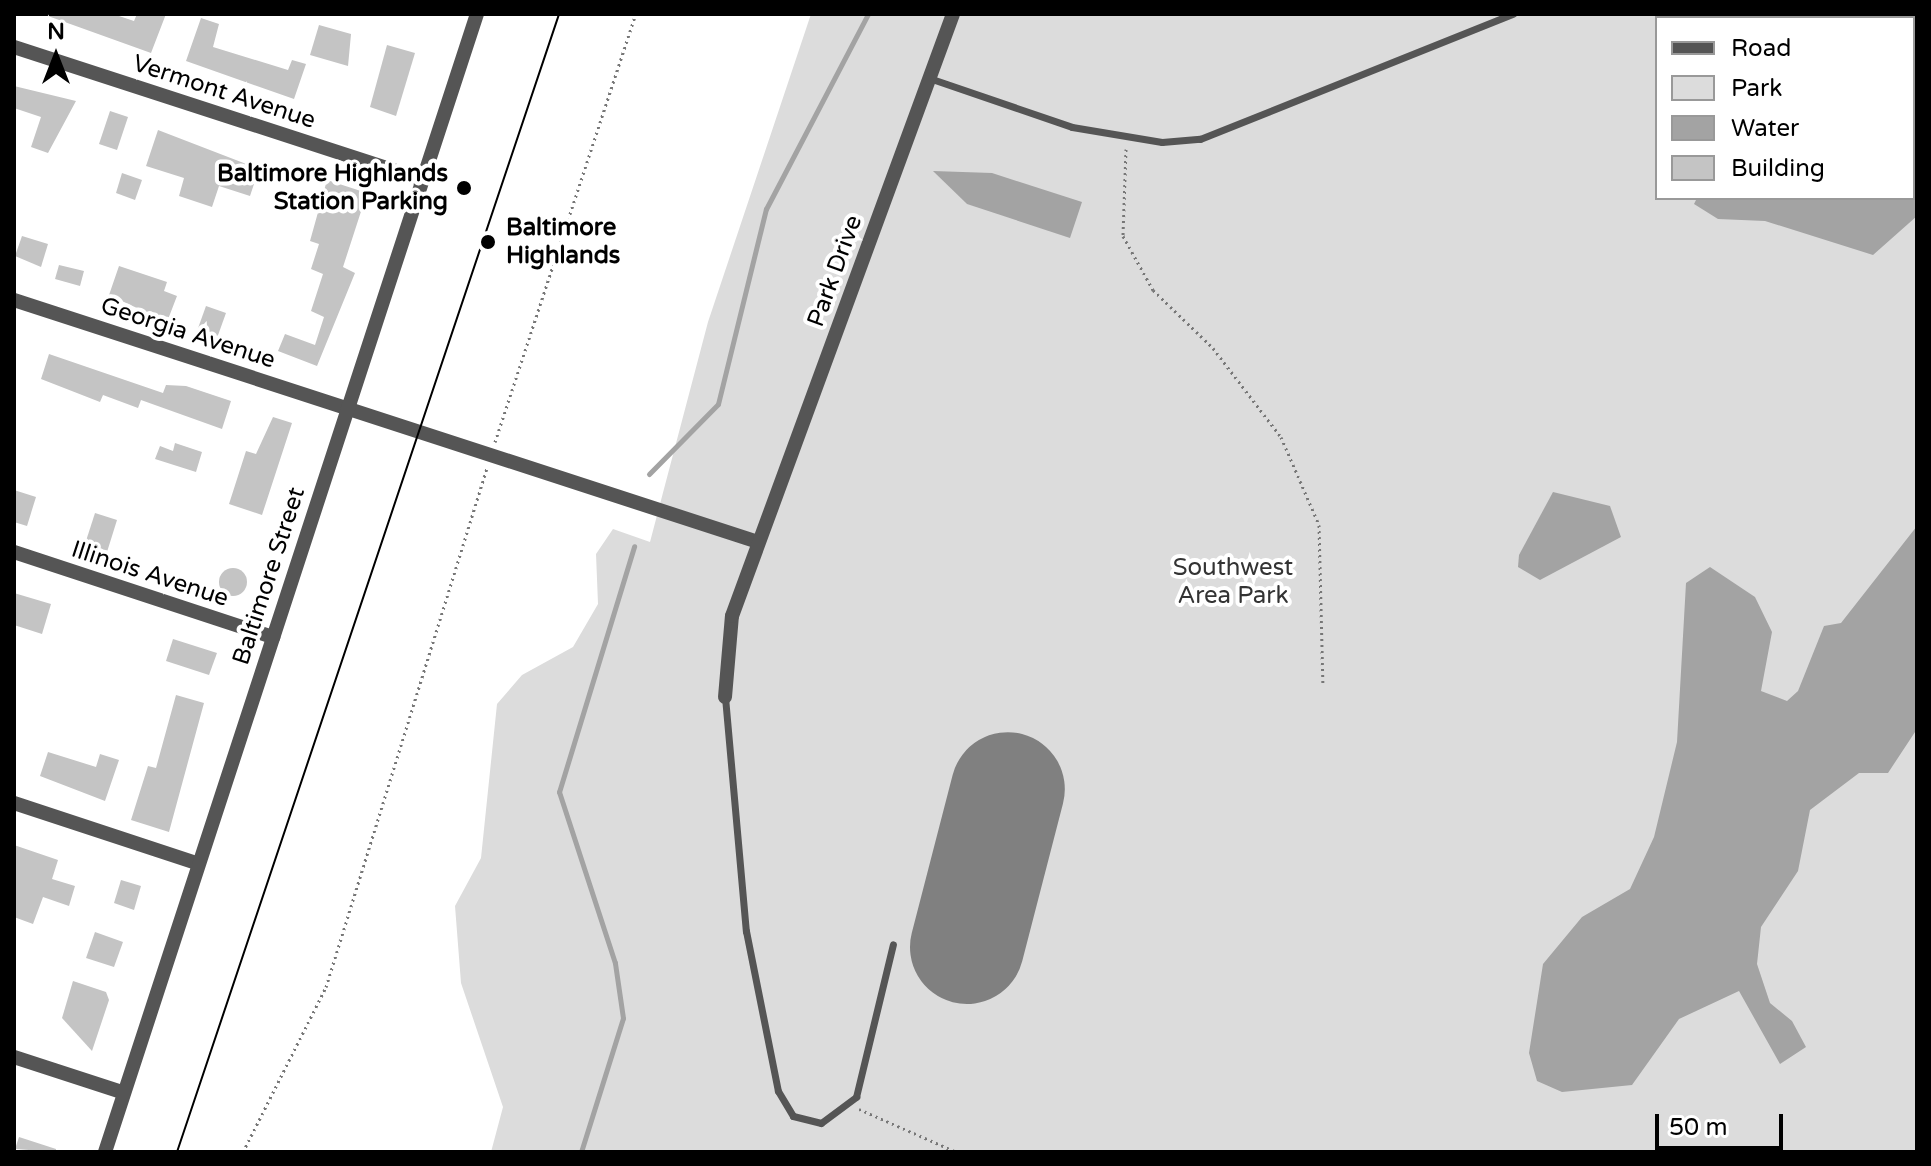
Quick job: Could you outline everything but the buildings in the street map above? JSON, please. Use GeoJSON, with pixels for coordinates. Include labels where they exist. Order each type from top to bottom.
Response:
{"type":"FeatureCollection","features":[{"type":"Feature","properties":{"kind":"street","name":"Baltimore Street"},"geometry":{"type":"LineString","coordinates":[[105,1152],[122,1092],[477,14]]}},
{"type":"Feature","properties":{"kind":"street","name":"Park Drive"},"geometry":{"type":"LineString","coordinates":[[725,697],[725,650],[758,542],[953,14]]}},
{"type":"Feature","properties":{"kind":"street","name":"Vermont Avenue"},"geometry":{"type":"LineString","coordinates":[[14,47],[421,179]]}},
{"type":"Feature","properties":{"kind":"street","name":"Georgia Avenue"},"geometry":{"type":"LineString","coordinates":[[14,300],[348,408]]}},
{"type":"Feature","properties":{"kind":"street"},"geometry":{"type":"LineString","coordinates":[[348,408],[758,542]]}},
{"type":"Feature","properties":{"kind":"street","name":"Illinois Avenue"},"geometry":{"type":"LineString","coordinates":[[14,552],[273,637]]}},
{"type":"Feature","properties":{"kind":"street"},"geometry":{"type":"LineString","coordinates":[[14,803],[197,863]]}},
{"type":"Feature","properties":{"kind":"street"},"geometry":{"type":"LineString","coordinates":[[14,1057],[122,1092]]}},
{"type":"Feature","properties":{"kind":"lane"},"geometry":{"type":"LineString","coordinates":[[929,78],[1072,127],[1162,142],[1233,130],[1513,14]]}},
{"type":"Feature","properties":{"kind":"lane"},"geometry":{"type":"LineString","coordinates":[[725,697],[746,931],[778,1091],[793,1116],[807,1122],[821,1123],[849,1106],[863,1074],[893,944]]}},
{"type":"Feature","properties":{"kind":"path"},"geometry":{"type":"LineString","coordinates":[[243,1152],[326,987],[491,456],[636,14]]}},
{"type":"Feature","properties":{"kind":"path"},"geometry":{"type":"LineString","coordinates":[[1127,138],[1123,236],[1153,290],[1213,348],[1281,437],[1319,525],[1323,684]]}},
{"type":"Feature","properties":{"kind":"path"},"geometry":{"type":"LineString","coordinates":[[849,1106],[905,1123],[957,1152]]}},
{"type":"Feature","properties":{"kind":"green space","name":"Southwest Area Park"},"geometry":{"type":"Polygon","coordinates":[[[811,14],[1917,14],[1917,1152],[491,1152],[503,1107],[461,983],[455,906],[481,858],[497,704],[522,675],[573,647],[598,604],[596,554],[613,529],[650,542],[708,322],[811,14]]]}},
{"type":"Feature","properties":{"kind":"water"},"geometry":{"type":"Polygon","coordinates":[[[1798,14],[1917,16],[1917,216],[1873,255],[1765,221],[1718,219],[1694,204],[1696,200],[1915,200],[1915,16],[1798,14]]]}},
{"type":"Feature","properties":{"kind":"water"},"geometry":{"type":"Polygon","coordinates":[[[933,171],[992,173],[1082,202],[1070,238],[967,204],[933,171]]]}},
{"type":"Feature","properties":{"kind":"water"},"geometry":{"type":"Polygon","coordinates":[[[1553,492],[1610,506],[1621,537],[1540,580],[1518,567],[1519,555],[1553,492]]]}},
{"type":"Feature","properties":{"kind":"water"},"geometry":{"type":"Polygon","coordinates":[[[1917,526],[1917,729],[1888,773],[1859,773],[1810,810],[1798,871],[1761,927],[1757,964],[1770,1003],[1792,1021],[1806,1047],[1780,1064],[1739,991],[1679,1019],[1632,1085],[1562,1092],[1537,1081],[1529,1053],[1543,964],[1582,917],[1630,889],[1654,837],[1677,742],[1686,583],[1710,567],[1755,597],[1772,632],[1761,691],[1787,701],[1798,691],[1824,626],[1841,623],[1917,526]]]}},
{"type":"Feature","properties":{"kind":"waterway"},"geometry":{"type":"LineString","coordinates":[[649,474],[718,404],[766,209],[868,14]]}},
{"type":"Feature","properties":{"kind":"waterway"},"geometry":{"type":"LineString","coordinates":[[581,1152],[623,1018],[615,963],[559,792],[634,546]]}},
{"type":"Feature","properties":{"kind":"runway"},"geometry":{"type":"LineString","coordinates":[[967,947],[1008,789]]}},
{"type":"Feature","properties":{"kind":"tram line"},"geometry":{"type":"LineString","coordinates":[[177,1152],[559,14]]}},
{"type":"Feature","properties":{"kind":"place","name":"Baltimore Highlands Station Parking"},"geometry":{"type":"Point","coordinates":[464,188]}},
{"type":"Feature","properties":{"kind":"place","name":"Baltimore Highlands"},"geometry":{"type":"Point","coordinates":[488,242]}}]}
